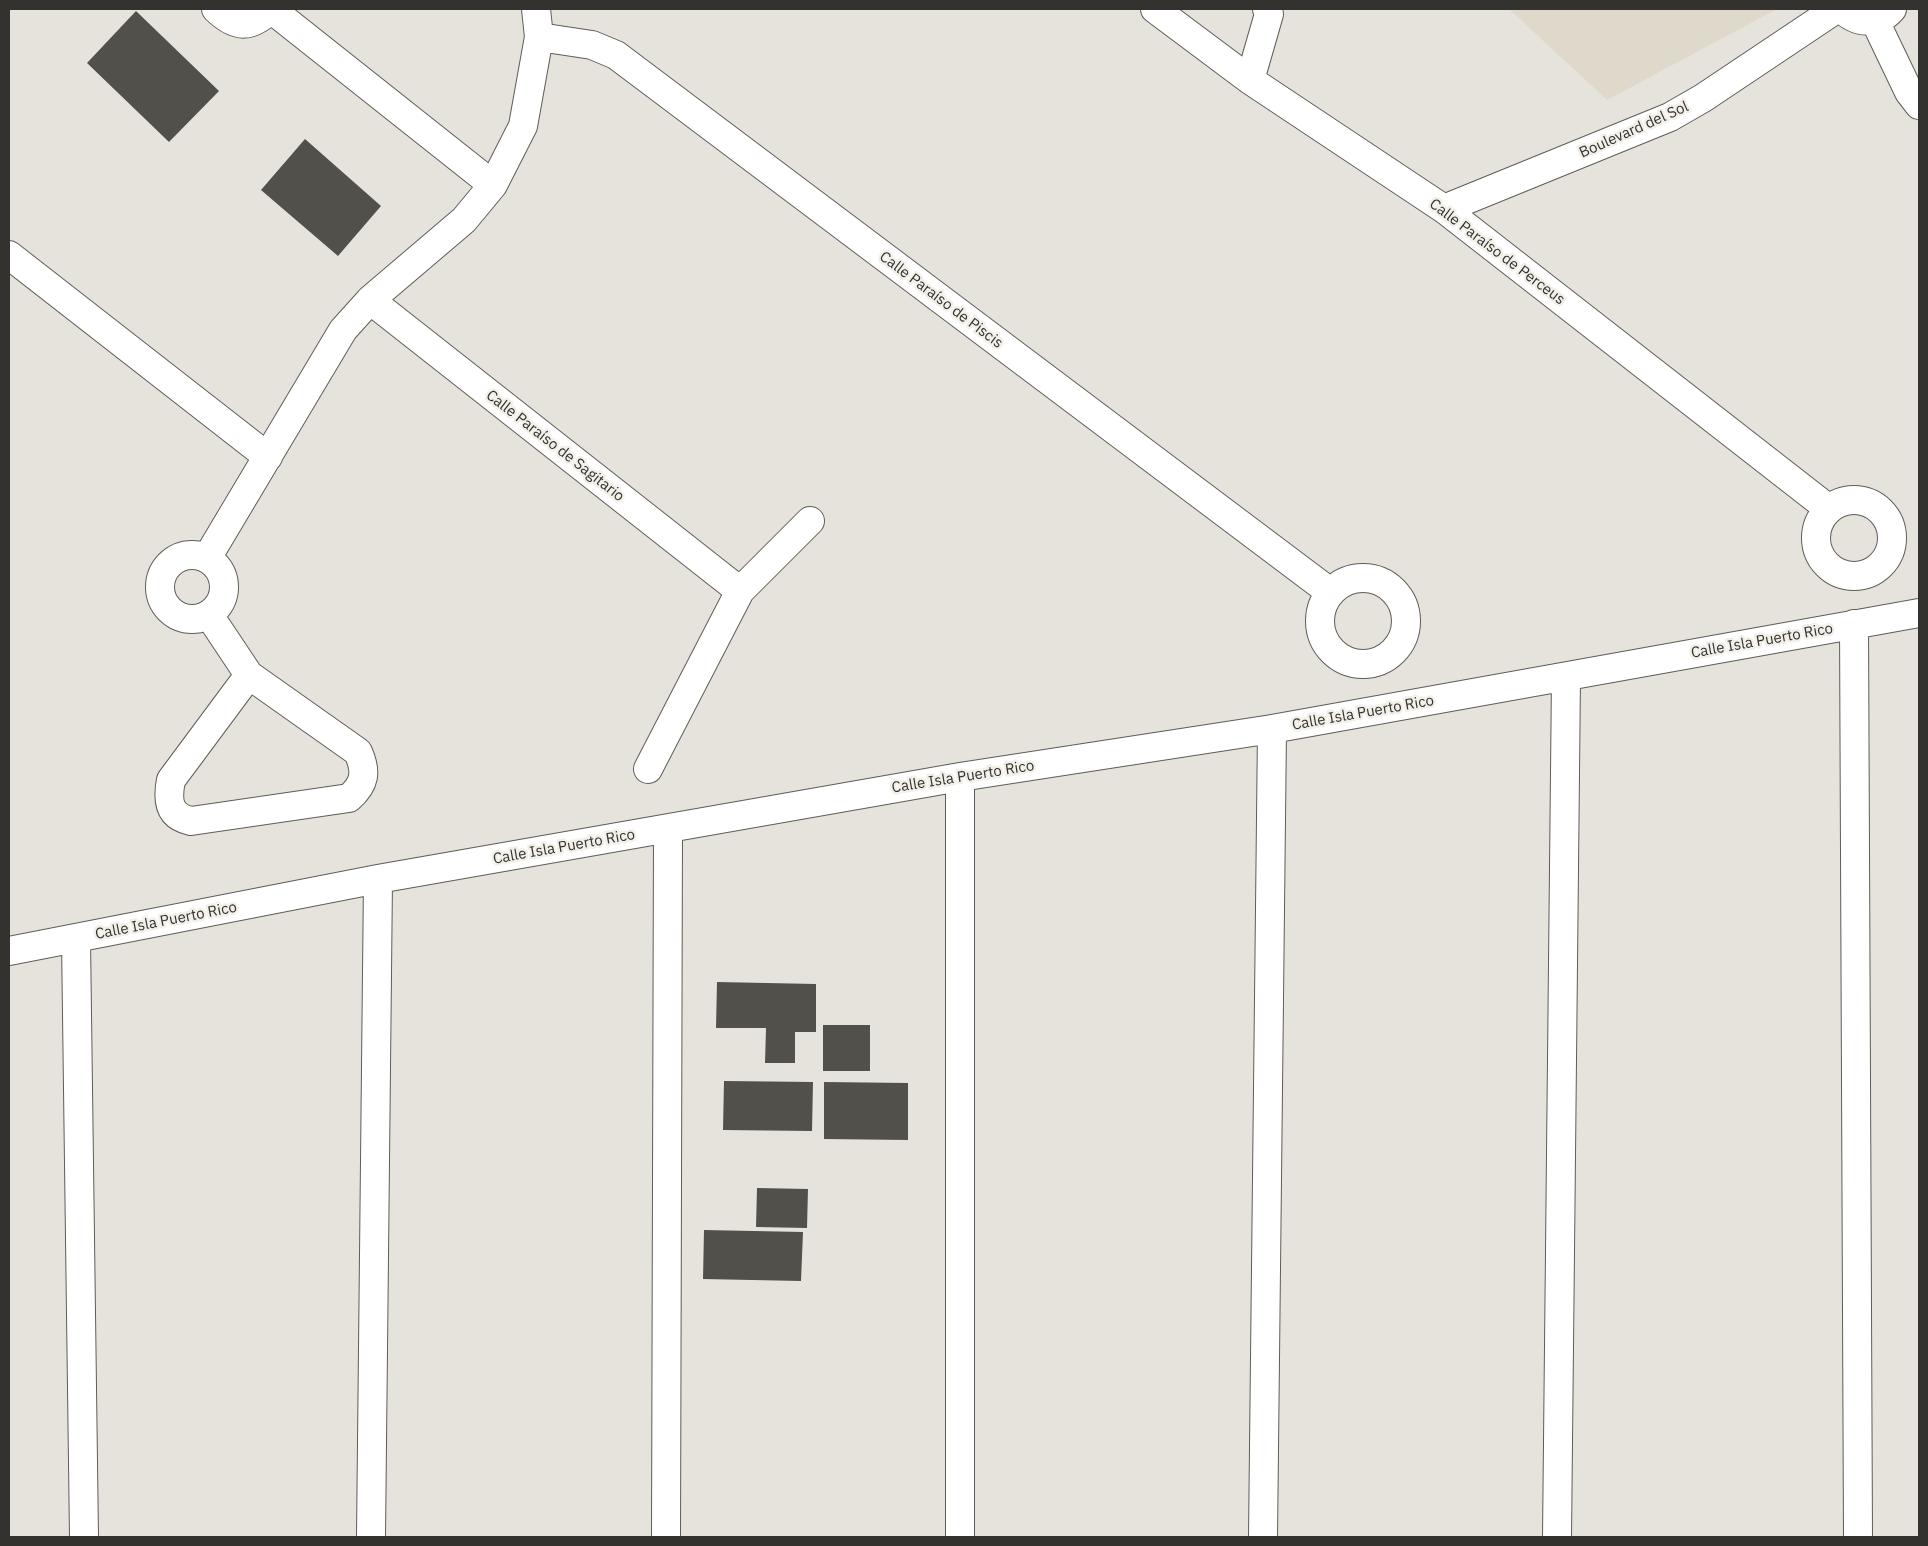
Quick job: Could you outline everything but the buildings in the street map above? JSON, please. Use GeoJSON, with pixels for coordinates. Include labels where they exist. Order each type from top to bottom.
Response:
{"type":"FeatureCollection","features":[{"type":"Feature","properties":{"kind":"street"},"geometry":{"type":"LineString","coordinates":[[216,9],[227,20],[243,24],[260,20],[271,9],[492,185]]}},
{"type":"Feature","properties":{"kind":"street"},"geometry":{"type":"LineString","coordinates":[[207,558],[343,330],[370,300],[464,220],[492,185],[523,126],[539,37],[536,9]]}},
{"type":"Feature","properties":{"kind":"street","name":"Calle Paraíso de Perceus"},"geometry":{"type":"LineString","coordinates":[[1155,9],[1250,80],[1444,209],[1829,509]]}},
{"type":"Feature","properties":{"kind":"street"},"geometry":{"type":"LineString","coordinates":[[1250,80],[1269,14],[1267,9]]}},
{"type":"Feature","properties":{"kind":"street","name":"Boulevard del Sol"},"geometry":{"type":"LineString","coordinates":[[1444,209],[1670,117],[1703,98],[1836,9]]}},
{"type":"Feature","properties":{"kind":"street"},"geometry":{"type":"LineString","coordinates":[[1842,9],[1849,16],[1862,21],[1883,15],[1909,92],[1919,105]]}},
{"type":"Feature","properties":{"kind":"street","name":"Calle Paraíso de Piscis"},"geometry":{"type":"LineString","coordinates":[[539,37],[592,45],[616,55],[1330,592]]}},
{"type":"Feature","properties":{"kind":"street"},"geometry":{"type":"LineString","coordinates":[[9,255],[268,457]]}},
{"type":"Feature","properties":{"kind":"street","name":"Calle Paraíso de Sagitario"},"geometry":{"type":"LineString","coordinates":[[370,300],[740,591]]}},
{"type":"Feature","properties":{"kind":"street"},"geometry":{"type":"LineString","coordinates":[[648,769],[740,591],[810,521]]}},
{"type":"Feature","properties":{"kind":"street"},"geometry":{"type":"LineString","coordinates":[[191,554],[207,558],[219,569],[224,586],[220,602],[209,615],[193,619],[176,616],[164,604],[160,588],[163,571],[175,559],[191,554]]}},
{"type":"Feature","properties":{"kind":"street","name":"Calle Isla Puerto Rico"},"geometry":{"type":"LineString","coordinates":[[9,951],[378,879],[960,777],[1272,729],[1919,613]]}},
{"type":"Feature","properties":{"kind":"street"},"geometry":{"type":"LineString","coordinates":[[209,615],[249,675],[358,752],[364,765],[364,779],[358,790],[348,798],[191,821],[180,818],[171,807],[168,794],[171,780],[249,675]]}},
{"type":"Feature","properties":{"kind":"street"},"geometry":{"type":"LineString","coordinates":[[1854,624],[1858,1537]]}},
{"type":"Feature","properties":{"kind":"street"},"geometry":{"type":"LineString","coordinates":[[1557,1537],[1566,677]]}},
{"type":"Feature","properties":{"kind":"street"},"geometry":{"type":"LineString","coordinates":[[1264,1537],[1272,729]]}},
{"type":"Feature","properties":{"kind":"street"},"geometry":{"type":"LineString","coordinates":[[960,777],[960,1537]]}},
{"type":"Feature","properties":{"kind":"street"},"geometry":{"type":"LineString","coordinates":[[666,1537],[668,829]]}},
{"type":"Feature","properties":{"kind":"street"},"geometry":{"type":"LineString","coordinates":[[371,1537],[378,879]]}},
{"type":"Feature","properties":{"kind":"street"},"geometry":{"type":"LineString","coordinates":[[76,939],[84,1537]]}},
{"type":"Feature","properties":{"kind":"shaded area"},"geometry":{"type":"Polygon","coordinates":[[[1509,9],[1777,9],[1607,100],[1509,9]]]}}]}
